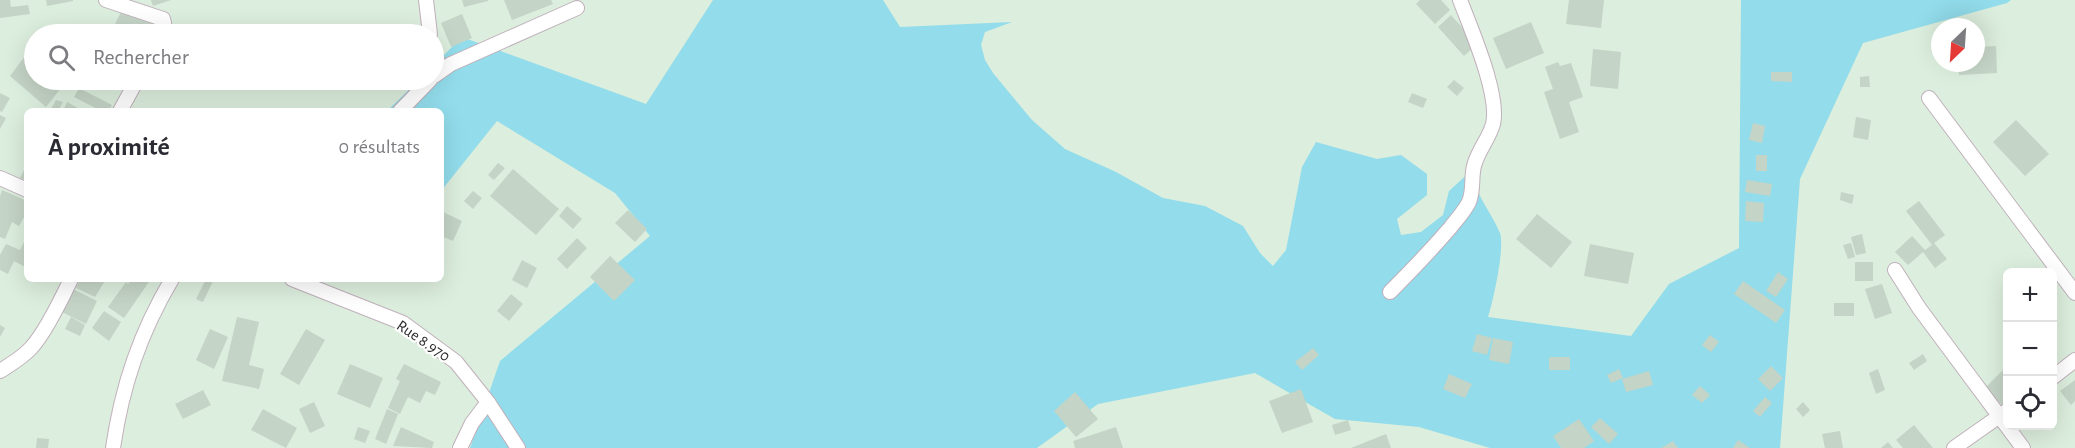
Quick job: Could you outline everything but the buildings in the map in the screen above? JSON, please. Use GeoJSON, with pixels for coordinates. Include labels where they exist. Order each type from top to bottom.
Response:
{"type":"FeatureCollection","features":[{"type":"Feature","properties":{"kind":"street"},"geometry":{"type":"LineString","coordinates":[[106,0],[162,18],[164,24]]}},
{"type":"Feature","properties":{"kind":"street"},"geometry":{"type":"LineString","coordinates":[[426,0],[429,24]]}},
{"type":"Feature","properties":{"kind":"street"},"geometry":{"type":"LineString","coordinates":[[1390,292],[1433,248],[1470,200],[1473,169],[1493,123],[1494,106],[1491,89],[1460,0]]}},
{"type":"Feature","properties":{"kind":"street"},"geometry":{"type":"LineString","coordinates":[[444,71],[577,8]]}},
{"type":"Feature","properties":{"kind":"street"},"geometry":{"type":"LineString","coordinates":[[122,108],[132,90]]}},
{"type":"Feature","properties":{"kind":"street"},"geometry":{"type":"LineString","coordinates":[[403,108],[420,90]]}},
{"type":"Feature","properties":{"kind":"street"},"geometry":{"type":"LineString","coordinates":[[1929,98],[2075,293]]}},
{"type":"Feature","properties":{"kind":"street"},"geometry":{"type":"LineString","coordinates":[[0,178],[24,189]]}},
{"type":"Feature","properties":{"kind":"street"},"geometry":{"type":"LineString","coordinates":[[1895,270],[1919,308],[2003,413],[1954,448]]}},
{"type":"Feature","properties":{"kind":"street"},"geometry":{"type":"LineString","coordinates":[[0,370],[14,363],[32,348],[70,282]]}},
{"type":"Feature","properties":{"kind":"street"},"geometry":{"type":"LineString","coordinates":[[113,448],[118,414],[133,360],[171,282]]}},
{"type":"Feature","properties":{"kind":"street","name":"Rue 8.970"},"geometry":{"type":"LineString","coordinates":[[300,282],[404,323],[456,362],[488,402],[518,448]]}},
{"type":"Feature","properties":{"kind":"street"},"geometry":{"type":"LineString","coordinates":[[2055,376],[2075,360]]}},
{"type":"Feature","properties":{"kind":"street"},"geometry":{"type":"LineString","coordinates":[[460,448],[472,423],[488,402]]}},
{"type":"Feature","properties":{"kind":"street"},"geometry":{"type":"LineString","coordinates":[[2013,430],[2023,448]]}},
{"type":"Feature","properties":{"kind":"shaded area"},"geometry":{"type":"Polygon","coordinates":[[[713,0],[883,0],[900,27],[1012,22],[985,32],[981,45],[985,60],[993,73],[1032,120],[1065,149],[1116,172],[1163,198],[1205,206],[1243,226],[1260,253],[1273,266],[1286,250],[1302,167],[1316,142],[1377,159],[1401,155],[1427,174],[1427,195],[1397,219],[1401,235],[1421,232],[1443,215],[1449,191],[1473,169],[1476,186],[1500,233],[1501,240],[1498,275],[1488,317],[1631,336],[1669,284],[1739,248],[1741,0],[2011,0],[1953,18],[1931,18],[1931,24],[1863,43],[1800,179],[1780,448],[1490,448],[1419,427],[1335,419],[1255,373],[1098,404],[1037,448],[470,448],[500,361],[650,236],[615,193],[497,121],[444,187],[444,108],[390,108],[409,90],[444,90],[444,55],[462,37],[646,104],[713,0]]]}}]}
